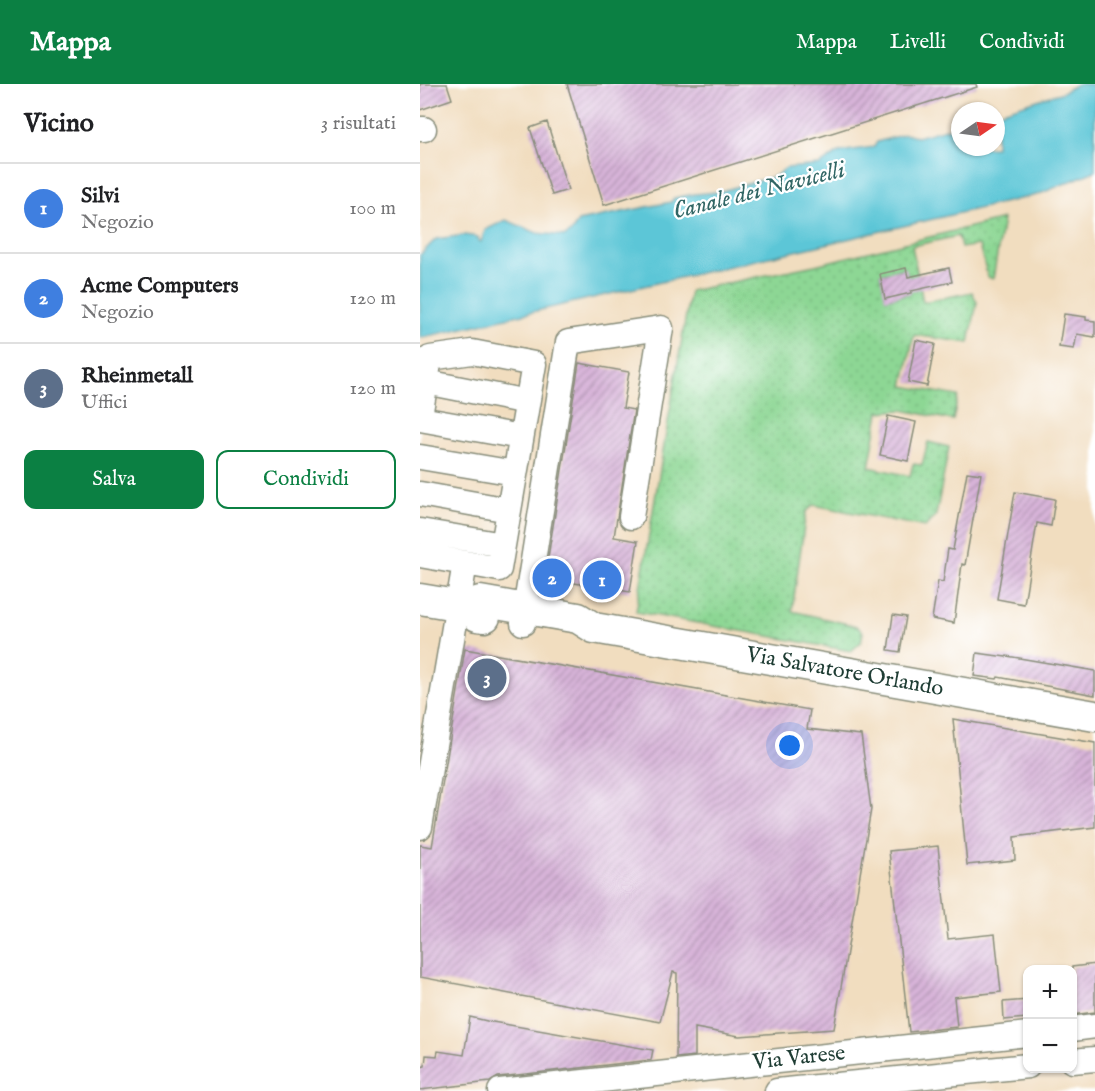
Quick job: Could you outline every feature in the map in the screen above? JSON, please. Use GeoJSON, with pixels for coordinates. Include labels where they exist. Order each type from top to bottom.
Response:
{"type":"FeatureCollection","features":[{"type":"Feature","properties":{"kind":"main road","name":"Via Salvatore Orlando"},"geometry":{"type":"LineString","coordinates":[[420,599],[463,606],[480,601],[524,616],[578,618],[594,628],[1095,716]]}},
{"type":"Feature","properties":{"kind":"street"},"geometry":{"type":"LineString","coordinates":[[524,616],[568,342],[661,328],[631,517]]}},
{"type":"Feature","properties":{"kind":"street"},"geometry":{"type":"LineString","coordinates":[[420,555],[499,569],[534,364],[472,352],[430,358],[420,418],[521,437]]}},
{"type":"Feature","properties":{"kind":"street"},"geometry":{"type":"LineString","coordinates":[[426,382],[527,402]]}},
{"type":"Feature","properties":{"kind":"street"},"geometry":{"type":"LineString","coordinates":[[420,457],[515,473]]}},
{"type":"Feature","properties":{"kind":"street"},"geometry":{"type":"LineString","coordinates":[[420,494],[509,510]]}},
{"type":"Feature","properties":{"kind":"street"},"geometry":{"type":"LineString","coordinates":[[420,531],[503,545]]}},
{"type":"Feature","properties":{"kind":"street"},"geometry":{"type":"LineString","coordinates":[[420,827],[463,606],[465,563]]}},
{"type":"Feature","properties":{"kind":"street"},"geometry":{"type":"LineString","coordinates":[[1077,1028],[1095,1026]]}},
{"type":"Feature","properties":{"kind":"street","name":"Via Varese"},"geometry":{"type":"LineString","coordinates":[[500,1091],[1023,1035]]}},
{"type":"Feature","properties":{"kind":"street"},"geometry":{"type":"LineString","coordinates":[[1077,1061],[1095,1059]]}},
{"type":"Feature","properties":{"kind":"street"},"geometry":{"type":"LineString","coordinates":[[777,1091],[1023,1066]]}},
{"type":"Feature","properties":{"kind":"green space"},"geometry":{"type":"Polygon","coordinates":[[[1003,219],[993,279],[988,277],[979,245],[961,248],[958,236],[912,246],[923,302],[972,292],[977,302],[969,343],[914,335],[903,386],[958,396],[953,420],[902,410],[879,412],[869,467],[910,476],[913,464],[922,465],[928,442],[949,447],[936,515],[925,527],[814,505],[806,512],[792,611],[856,626],[863,632],[861,642],[851,651],[636,612],[690,291],[815,265],[1003,219]],[[905,268],[880,274],[886,299],[911,293],[905,268]]]}},
{"type":"Feature","properties":{"kind":"water","name":"Canale dei Navicelli"},"geometry":{"type":"Polygon","coordinates":[[[1077,84],[1095,84],[1095,171],[1037,195],[420,338],[420,255],[436,239],[465,235],[478,237],[481,242],[485,230],[506,220],[537,233],[565,236],[572,231],[578,221],[671,202],[674,198],[718,192],[775,176],[786,168],[820,165],[839,152],[874,147],[877,142],[905,134],[917,137],[951,128],[951,156],[1005,156],[1005,110],[1063,92],[1077,84]]]}},
{"type":"Feature","properties":{"kind":"building"},"geometry":{"type":"Polygon","coordinates":[[[420,84],[447,84],[452,99],[420,110],[420,84]]]}},
{"type":"Feature","properties":{"kind":"building"},"geometry":{"type":"Polygon","coordinates":[[[567,84],[976,84],[977,87],[604,205],[567,84]]]}},
{"type":"Feature","properties":{"kind":"building"},"geometry":{"type":"Polygon","coordinates":[[[547,122],[568,190],[552,195],[530,128],[547,122]]]}},
{"type":"Feature","properties":{"kind":"building"},"geometry":{"type":"Polygon","coordinates":[[[906,268],[908,277],[949,268],[952,282],[885,299],[880,274],[906,268]]]}},
{"type":"Feature","properties":{"kind":"building"},"geometry":{"type":"Polygon","coordinates":[[[1064,314],[1086,317],[1086,320],[1095,321],[1095,337],[1077,334],[1074,349],[1059,347],[1064,314]]]}},
{"type":"Feature","properties":{"kind":"building"},"geometry":{"type":"Polygon","coordinates":[[[916,340],[935,344],[927,386],[908,382],[916,340]]]}},
{"type":"Feature","properties":{"kind":"building"},"geometry":{"type":"Polygon","coordinates":[[[579,363],[629,372],[623,408],[634,410],[614,537],[638,541],[630,592],[568,582],[567,587],[544,583],[579,363]]]}},
{"type":"Feature","properties":{"kind":"building"},"geometry":{"type":"Polygon","coordinates":[[[888,416],[916,422],[908,461],[880,455],[888,416]]]}},
{"type":"Feature","properties":{"kind":"building"},"geometry":{"type":"Polygon","coordinates":[[[967,472],[981,474],[965,565],[962,564],[954,623],[932,619],[938,581],[943,582],[948,549],[953,550],[967,472]]]}},
{"type":"Feature","properties":{"kind":"building"},"geometry":{"type":"Polygon","coordinates":[[[1015,492],[1055,499],[1051,526],[1037,523],[1024,604],[997,599],[1015,492]]]}},
{"type":"Feature","properties":{"kind":"building"},"geometry":{"type":"Polygon","coordinates":[[[893,615],[906,617],[900,652],[888,650],[893,615]]]}},
{"type":"Feature","properties":{"kind":"building"},"geometry":{"type":"Polygon","coordinates":[[[465,649],[810,710],[807,729],[861,735],[871,809],[834,1029],[739,1036],[695,1028],[695,1056],[676,1058],[677,973],[673,972],[660,1022],[420,977],[420,845],[432,847],[465,649]]]}},
{"type":"Feature","properties":{"kind":"building"},"geometry":{"type":"Polygon","coordinates":[[[977,653],[1095,671],[1095,695],[998,677],[997,679],[974,676],[977,653]]]}},
{"type":"Feature","properties":{"kind":"building"},"geometry":{"type":"Polygon","coordinates":[[[953,719],[1095,743],[1095,827],[1014,837],[1015,860],[967,865],[953,719]]]}},
{"type":"Feature","properties":{"kind":"building"},"geometry":{"type":"Polygon","coordinates":[[[938,846],[948,939],[995,934],[1001,992],[954,997],[957,1027],[909,1032],[889,851],[938,846]]]}},
{"type":"Feature","properties":{"kind":"building"},"geometry":{"type":"Polygon","coordinates":[[[1095,964],[1095,1012],[1077,1014],[1077,966],[1095,964]]]}},
{"type":"Feature","properties":{"kind":"building"},"geometry":{"type":"Polygon","coordinates":[[[1023,1000],[1023,1018],[1004,1020],[1003,1002],[1023,1000]]]}},
{"type":"Feature","properties":{"kind":"building"},"geometry":{"type":"Polygon","coordinates":[[[470,1017],[653,1050],[651,1060],[498,1077],[490,1082],[420,1090],[420,1067],[425,1066],[426,1055],[437,1056],[438,1051],[464,1055],[470,1017]]]}},
{"type":"Feature","properties":{"kind":"place","name":"Acme Computers"},"geometry":{"type":"Point","coordinates":[552,578]}},
{"type":"Feature","properties":{"kind":"place","name":"Silvi"},"geometry":{"type":"Point","coordinates":[602,580]}},
{"type":"Feature","properties":{"kind":"place","name":"Rheinmetall"},"geometry":{"type":"Point","coordinates":[487,678]}}]}
